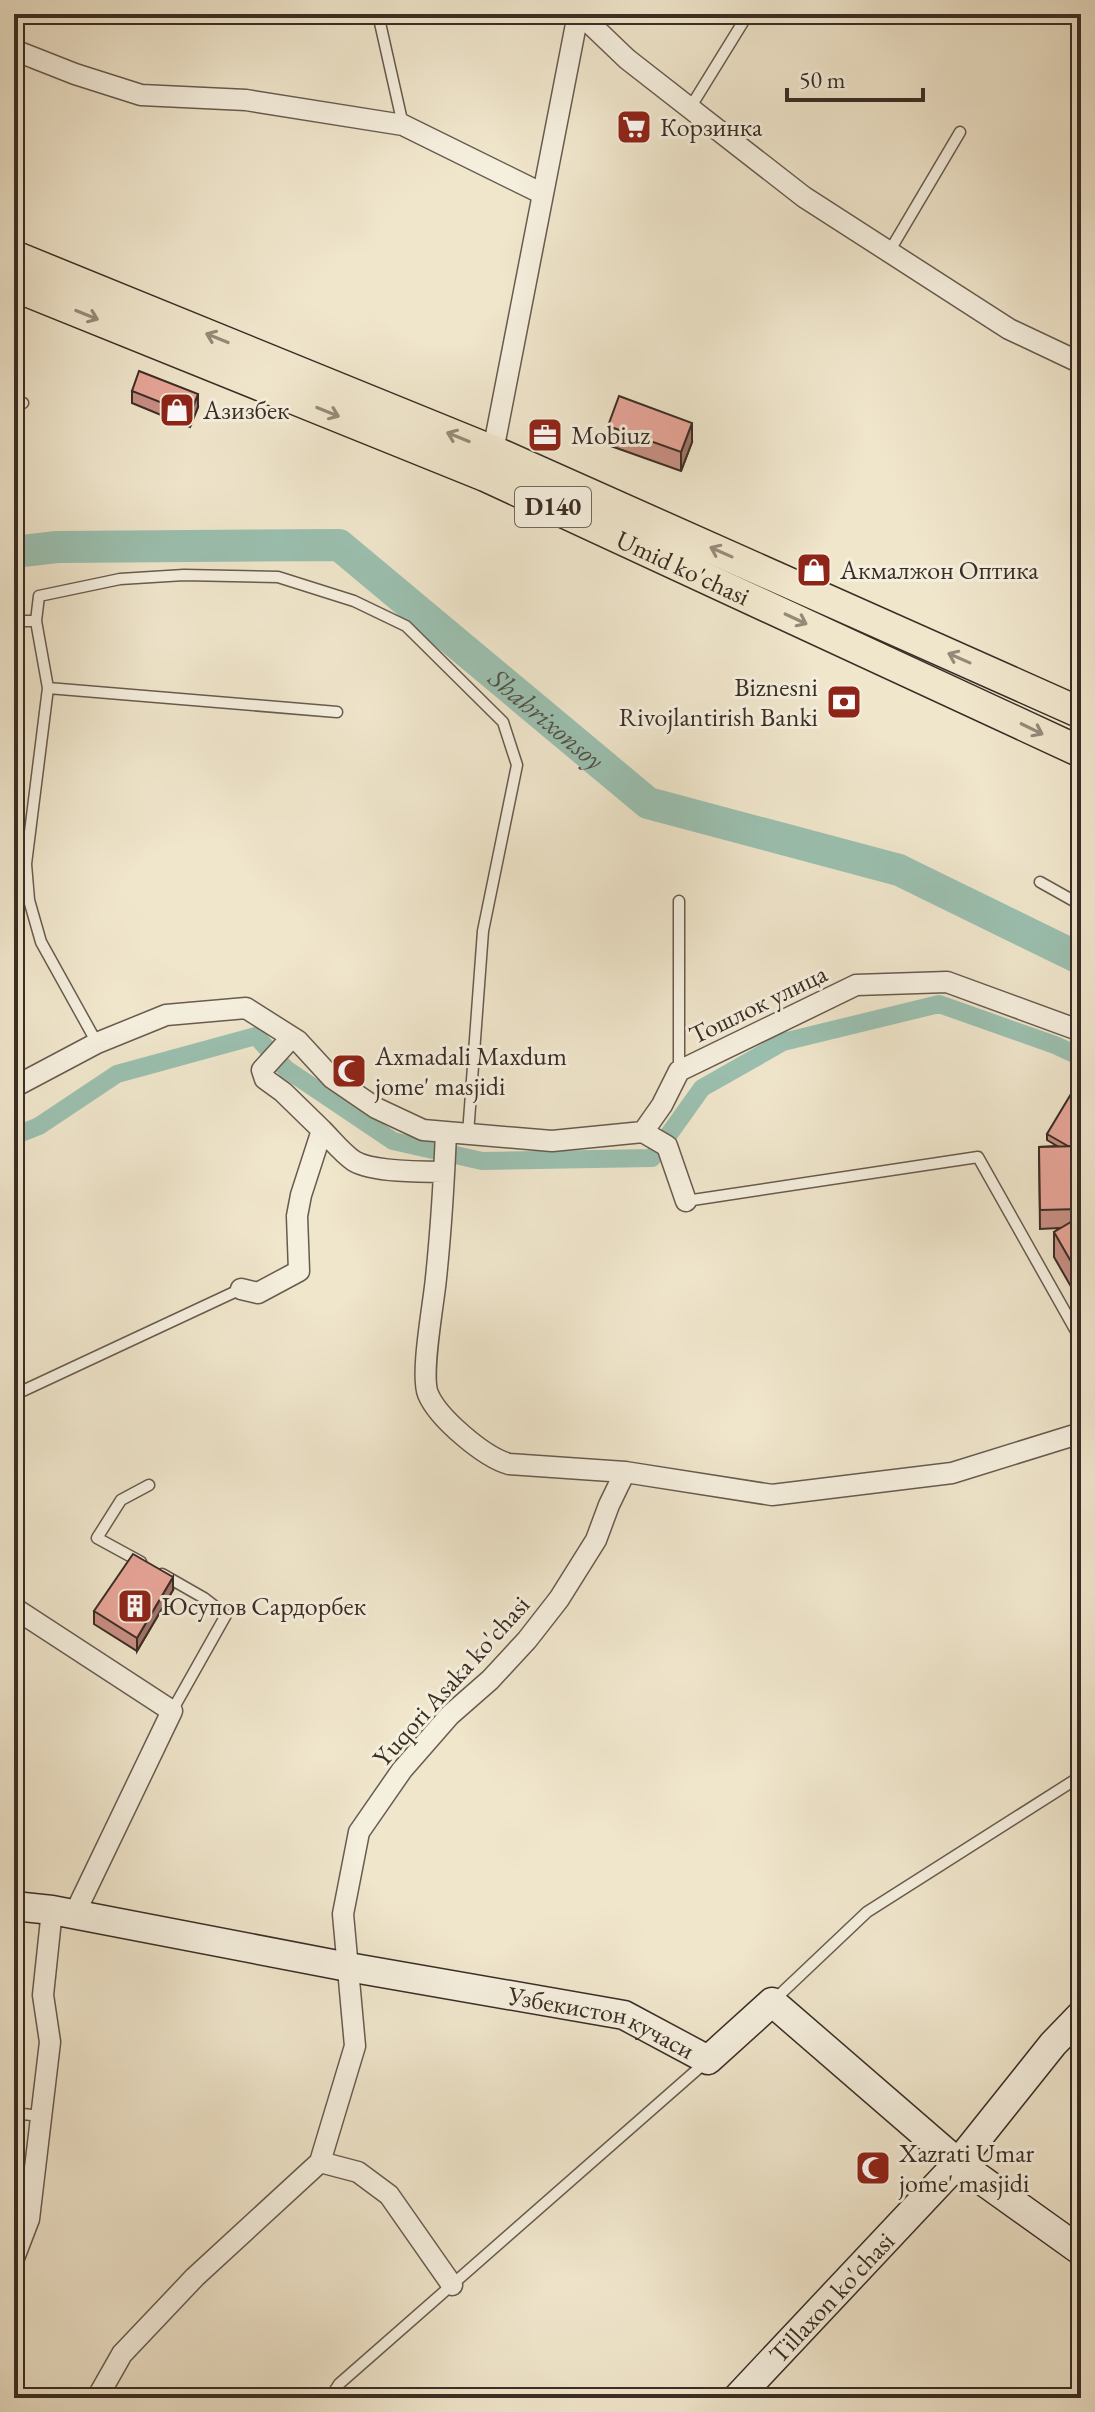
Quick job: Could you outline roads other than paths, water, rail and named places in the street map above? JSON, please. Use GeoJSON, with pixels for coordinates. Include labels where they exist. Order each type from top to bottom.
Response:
{"type":"FeatureCollection","features":[{"type":"Feature","properties":{"kind":"main road","name":"Umid ko'chasi"},"geometry":{"type":"LineString","coordinates":[[14,256],[493,451],[1081,713]]}},
{"type":"Feature","properties":{"kind":"main road","name":"Umid ko'chasi"},"geometry":{"type":"LineString","coordinates":[[14,286],[485,476],[1081,752]]}},
{"type":"Feature","properties":{"kind":"street"},"geometry":{"type":"LineString","coordinates":[[579,14],[627,59],[804,197],[1009,329],[1081,363]]}},
{"type":"Feature","properties":{"kind":"street"},"geometry":{"type":"LineString","coordinates":[[493,451],[579,14]]}},
{"type":"Feature","properties":{"kind":"street"},"geometry":{"type":"LineString","coordinates":[[14,50],[141,95],[246,100],[403,125],[543,194]]}},
{"type":"Feature","properties":{"kind":"street","name":"Тошлок улица"},"geometry":{"type":"LineString","coordinates":[[655,1138],[679,1071],[856,985],[947,982],[1081,1031]]}},
{"type":"Feature","properties":{"kind":"street"},"geometry":{"type":"LineString","coordinates":[[14,1087],[97,1043],[166,1015],[246,1008],[292,1037],[332,1078],[376,1108],[423,1130],[552,1141],[655,1138],[686,1201]]}},
{"type":"Feature","properties":{"kind":"street"},"geometry":{"type":"LineString","coordinates":[[292,1037],[262,1070],[265,1079],[283,1092],[355,1162],[417,1172],[444,1171]]}},
{"type":"Feature","properties":{"kind":"street"},"geometry":{"type":"LineString","coordinates":[[241,1289],[258,1293],[299,1271],[297,1216],[322,1130]]}},
{"type":"Feature","properties":{"kind":"street"},"geometry":{"type":"LineString","coordinates":[[446,1133],[426,1365],[428,1393],[451,1425],[497,1461],[547,1468],[625,1472],[772,1495],[952,1473],[1081,1433]]}},
{"type":"Feature","properties":{"kind":"street","name":"Yuqori Asaka ko'chasi"},"geometry":{"type":"LineString","coordinates":[[320,2162],[355,2046],[343,1914],[359,1832],[411,1759],[450,1715],[490,1680],[527,1640],[559,1599],[596,1540],[625,1472]]}},
{"type":"Feature","properties":{"kind":"street"},"geometry":{"type":"LineString","coordinates":[[14,1608],[172,1711],[63,1912],[43,1995],[50,2042],[29,2219],[14,2258]]}},
{"type":"Feature","properties":{"kind":"street","name":"Узбекистон кучаси"},"geometry":{"type":"LineString","coordinates":[[14,1906],[63,1912],[348,1967],[624,2015],[708,2060],[772,2002]]}},
{"type":"Feature","properties":{"kind":"street"},"geometry":{"type":"LineString","coordinates":[[772,2002],[958,2163],[1081,2251]]}},
{"type":"Feature","properties":{"kind":"street","name":"Tillaxon ko'chasi"},"geometry":{"type":"LineString","coordinates":[[737,2398],[958,2163],[1053,2044],[1081,2015]]}},
{"type":"Feature","properties":{"kind":"street"},"geometry":{"type":"LineString","coordinates":[[97,2398],[122,2354],[195,2277],[320,2162],[358,2172],[389,2195],[452,2285]]}},
{"type":"Feature","properties":{"kind":"lane"},"geometry":{"type":"LineString","coordinates":[[378,14],[403,125]]}},
{"type":"Feature","properties":{"kind":"lane"},"geometry":{"type":"LineString","coordinates":[[690,108],[748,14]]}},
{"type":"Feature","properties":{"kind":"lane"},"geometry":{"type":"LineString","coordinates":[[889,252],[960,132]]}},
{"type":"Feature","properties":{"kind":"lane"},"geometry":{"type":"LineString","coordinates":[[97,1043],[41,942],[29,900],[26,864],[48,688],[36,621],[39,596],[120,579],[184,575],[278,577],[354,601],[406,626],[503,722],[517,765],[483,931],[468,1134]]}},
{"type":"Feature","properties":{"kind":"lane"},"geometry":{"type":"LineString","coordinates":[[14,621],[36,621]]}},
{"type":"Feature","properties":{"kind":"lane"},"geometry":{"type":"LineString","coordinates":[[48,688],[337,712]]}},
{"type":"Feature","properties":{"kind":"lane"},"geometry":{"type":"LineString","coordinates":[[14,862],[26,864]]}},
{"type":"Feature","properties":{"kind":"lane"},"geometry":{"type":"LineString","coordinates":[[1040,882],[1081,905]]}},
{"type":"Feature","properties":{"kind":"lane"},"geometry":{"type":"LineString","coordinates":[[679,901],[679,1071]]}},
{"type":"Feature","properties":{"kind":"lane"},"geometry":{"type":"LineString","coordinates":[[686,1201],[978,1157],[1081,1340]]}},
{"type":"Feature","properties":{"kind":"lane"},"geometry":{"type":"LineString","coordinates":[[14,1395],[241,1289]]}},
{"type":"Feature","properties":{"kind":"lane"},"geometry":{"type":"LineString","coordinates":[[149,1485],[121,1500],[97,1538],[204,1598],[226,1615],[172,1711]]}},
{"type":"Feature","properties":{"kind":"lane"},"geometry":{"type":"LineString","coordinates":[[772,2002],[867,1912],[1081,1776]]}},
{"type":"Feature","properties":{"kind":"lane"},"geometry":{"type":"LineString","coordinates":[[330,2398],[339,2384],[708,2060]]}},
{"type":"Feature","properties":{"kind":"lane"},"geometry":{"type":"LineString","coordinates":[[14,2113],[40,2116]]}},
{"type":"Feature","properties":{"kind":"waterway","name":"Shahrixonsoy"},"geometry":{"type":"LineString","coordinates":[[14,552],[57,547],[339,545],[648,803],[899,870],[1081,959]]}},
{"type":"Feature","properties":{"kind":"waterway"},"geometry":{"type":"LineString","coordinates":[[14,1136],[39,1126],[117,1074],[256,1036],[286,1069],[393,1141],[482,1161],[652,1158],[702,1088],[783,1042],[939,1004],[1081,1057]]}},
{"type":"Feature","properties":{"kind":"place","name":"Корзинка"},"geometry":{"type":"Point","coordinates":[634,127]}},
{"type":"Feature","properties":{"kind":"place","name":"Азизбек"},"geometry":{"type":"Point","coordinates":[177,410]}},
{"type":"Feature","properties":{"kind":"place","name":"Mobiuz"},"geometry":{"type":"Point","coordinates":[545,435]}},
{"type":"Feature","properties":{"kind":"place","name":"Акмалжон Оптика"},"geometry":{"type":"Point","coordinates":[814,570]}},
{"type":"Feature","properties":{"kind":"place","name":"Biznesni Rivojlantirish Banki"},"geometry":{"type":"Point","coordinates":[844,702]}},
{"type":"Feature","properties":{"kind":"place","name":"Axmadali Maxdum jome' masjidi"},"geometry":{"type":"Point","coordinates":[349,1071]}},
{"type":"Feature","properties":{"kind":"place","name":"Юсупов Сардорбек"},"geometry":{"type":"Point","coordinates":[135,1606]}},
{"type":"Feature","properties":{"kind":"place","name":"Xazrati Umar jome' masjidi"},"geometry":{"type":"Point","coordinates":[873,2168]}}]}
